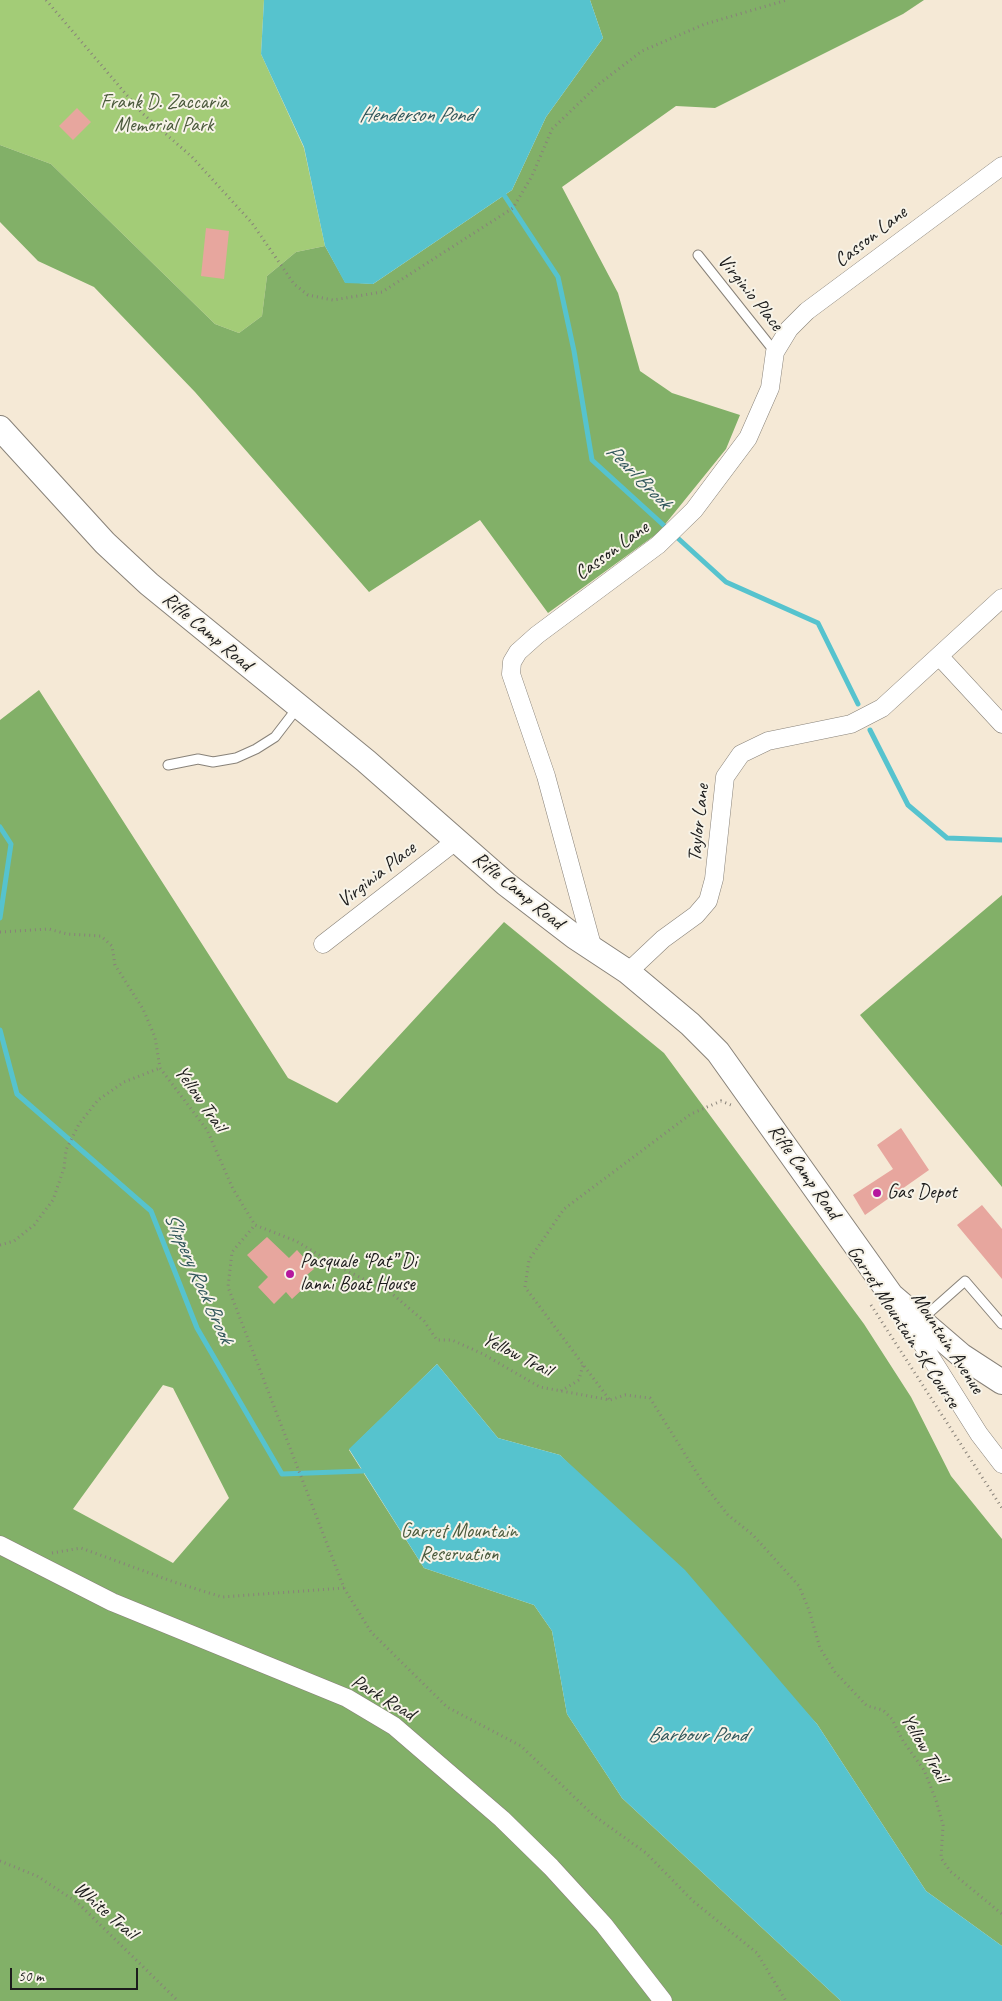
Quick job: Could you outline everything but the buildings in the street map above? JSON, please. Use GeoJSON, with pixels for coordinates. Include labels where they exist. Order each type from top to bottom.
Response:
{"type":"FeatureCollection","features":[{"type":"Feature","properties":{"kind":"street","name":"Casson Lane"},"geometry":{"type":"LineString","coordinates":[[593,949],[546,776],[511,674],[512,662],[518,652],[537,635],[658,545],[694,510],[748,438],[770,388],[775,352],[789,328],[807,311],[1002,166]]}},
{"type":"Feature","properties":{"kind":"street","name":"Rifle Camp Road"},"geometry":{"type":"LineString","coordinates":[[0,428],[105,543],[170,602],[366,761],[506,884],[593,949],[628,972],[690,1024],[718,1052],[881,1299],[920,1320],[962,1356],[998,1377]]}},
{"type":"Feature","properties":{"kind":"street","name":"Taylor Lane"},"geometry":{"type":"LineString","coordinates":[[628,972],[663,939],[696,915],[708,901],[714,879],[725,777],[741,754],[768,741],[851,724],[882,708],[1001,600]]}},
{"type":"Feature","properties":{"kind":"street"},"geometry":{"type":"LineString","coordinates":[[940,657],[1002,724]]}},
{"type":"Feature","properties":{"kind":"street","name":"Virginia Place"},"geometry":{"type":"LineString","coordinates":[[323,944],[456,840]]}},
{"type":"Feature","properties":{"kind":"street","name":"Mountain Avenue"},"geometry":{"type":"LineString","coordinates":[[881,1299],[1002,1464]]}},
{"type":"Feature","properties":{"kind":"street","name":"Park Road"},"geometry":{"type":"LineString","coordinates":[[0,1545],[127,1609],[347,1698],[394,1726],[502,1819],[551,1867],[604,1924],[663,2001]]}},
{"type":"Feature","properties":{"kind":"lane","name":"Virginio Place"},"geometry":{"type":"LineString","coordinates":[[698,255],[775,352]]}},
{"type":"Feature","properties":{"kind":"lane"},"geometry":{"type":"LineString","coordinates":[[168,765],[198,759],[213,762],[228,760],[256,749],[275,737],[298,706]]}},
{"type":"Feature","properties":{"kind":"lane"},"geometry":{"type":"LineString","coordinates":[[920,1320],[965,1281],[1002,1324]]}},
{"type":"Feature","properties":{"kind":"path"},"geometry":{"type":"LineString","coordinates":[[46,0],[142,113],[192,157],[252,224],[294,284],[308,295],[333,300],[382,292],[513,208],[532,176],[552,129],[599,84],[642,51],[705,24],[787,0]]}},
{"type":"Feature","properties":{"kind":"path","name":"Yellow Trail"},"geometry":{"type":"LineString","coordinates":[[0,932],[49,929],[67,934],[101,936],[112,946],[115,965],[143,1009],[155,1037],[160,1068],[207,1130],[233,1189],[255,1225],[296,1242],[339,1267],[390,1292],[424,1321],[437,1340],[452,1340],[484,1354],[540,1387],[610,1400],[625,1396],[650,1398],[703,1483],[728,1516],[753,1535],[799,1586],[809,1610],[820,1648],[836,1672],[867,1706],[883,1710],[892,1719],[903,1742],[924,1770],[943,1825],[941,1858],[950,1871],[1002,1914]]}},
{"type":"Feature","properties":{"kind":"path"},"geometry":{"type":"LineString","coordinates":[[0,1245],[14,1241],[34,1225],[53,1200],[64,1168],[66,1150],[79,1124],[98,1100],[124,1082],[160,1068]]}},
{"type":"Feature","properties":{"kind":"path"},"geometry":{"type":"LineString","coordinates":[[610,1400],[525,1287],[529,1260],[564,1209],[691,1114],[721,1101],[736,1107]]}},
{"type":"Feature","properties":{"kind":"path"},"geometry":{"type":"LineString","coordinates":[[255,1225],[232,1252],[228,1286],[344,1588],[371,1632],[447,1707],[521,1746],[593,1815],[646,1854],[693,1901],[757,1954],[786,2001]]}},
{"type":"Feature","properties":{"kind":"path","name":"Garret Mountain 5K Course"},"geometry":{"type":"LineString","coordinates":[[881,1299],[1002,1508]]}},
{"type":"Feature","properties":{"kind":"path"},"geometry":{"type":"LineString","coordinates":[[560,1392],[579,1380],[583,1365]]}},
{"type":"Feature","properties":{"kind":"path"},"geometry":{"type":"LineString","coordinates":[[24,1558],[80,1548],[222,1597],[344,1588]]}},
{"type":"Feature","properties":{"kind":"path","name":"White Trail"},"geometry":{"type":"LineString","coordinates":[[0,1861],[37,1876],[78,1903],[178,2001]]}},
{"type":"Feature","properties":{"kind":"green space","name":"Frank D. Zaccaria Memorial Park"},"geometry":{"type":"Polygon","coordinates":[[[0,0],[264,0],[261,54],[304,148],[325,246],[296,252],[267,276],[262,316],[239,333],[215,324],[51,164],[0,145],[0,0]]]}},
{"type":"Feature","properties":{"kind":"green space"},"geometry":{"type":"Polygon","coordinates":[[[590,0],[924,0],[903,14],[715,108],[676,106],[562,187],[618,293],[640,371],[672,393],[740,415],[726,449],[658,533],[548,613],[480,520],[369,592],[195,392],[94,287],[38,261],[0,222],[0,145],[51,164],[215,324],[239,333],[262,316],[267,276],[296,252],[325,246],[345,282],[373,284],[512,190],[546,117],[603,38],[590,0]]]}},
{"type":"Feature","properties":{"kind":"green space","name":"Garret Mountain Reservation"},"geometry":{"type":"Polygon","coordinates":[[[39,690],[288,1078],[337,1103],[504,922],[664,1053],[864,1324],[911,1397],[951,1476],[1002,1539],[1002,1946],[926,1891],[817,1724],[560,1455],[498,1438],[437,1364],[349,1450],[424,1568],[534,1605],[552,1631],[567,1714],[622,1798],[841,2001],[0,2001],[0,720],[39,690]],[[163,1385],[73,1509],[173,1563],[229,1498],[173,1388],[163,1385]]]}},
{"type":"Feature","properties":{"kind":"green space"},"geometry":{"type":"Polygon","coordinates":[[[1002,895],[1002,1187],[860,1015],[1002,895]]]}},
{"type":"Feature","properties":{"kind":"water","name":"Henderson Pond"},"geometry":{"type":"Polygon","coordinates":[[[264,0],[590,0],[603,38],[546,117],[512,190],[373,284],[345,283],[325,246],[304,147],[261,54],[264,0]]]}},
{"type":"Feature","properties":{"kind":"water","name":"Barbour Pond"},"geometry":{"type":"Polygon","coordinates":[[[437,1364],[498,1438],[560,1455],[685,1570],[817,1724],[926,1891],[1002,1946],[1002,2001],[841,2001],[622,1798],[567,1714],[552,1631],[534,1605],[424,1568],[349,1449],[437,1364]]]}},
{"type":"Feature","properties":{"kind":"waterway","name":"Pearl Brook"},"geometry":{"type":"LineString","coordinates":[[504,195],[558,277],[574,351],[592,460],[726,582],[818,623],[858,704]]}},
{"type":"Feature","properties":{"kind":"waterway","name":"Pearl Brook"},"geometry":{"type":"LineString","coordinates":[[870,730],[908,805],[947,838],[1002,840]]}},
{"type":"Feature","properties":{"kind":"waterway","name":"Slippery Rock Brook"},"geometry":{"type":"LineString","coordinates":[[0,827],[11,844],[0,918]]}},
{"type":"Feature","properties":{"kind":"waterway","name":"Slippery Rock Brook"},"geometry":{"type":"LineString","coordinates":[[0,1030],[17,1094],[151,1211],[197,1328],[282,1474],[363,1471]]}},
{"type":"Feature","properties":{"kind":"place","name":"Gas Depot"},"geometry":{"type":"Point","coordinates":[877,1193]}},
{"type":"Feature","properties":{"kind":"place","name":"Pasquale “Pat” Di lanni Boat House"},"geometry":{"type":"Point","coordinates":[290,1274]}}]}
